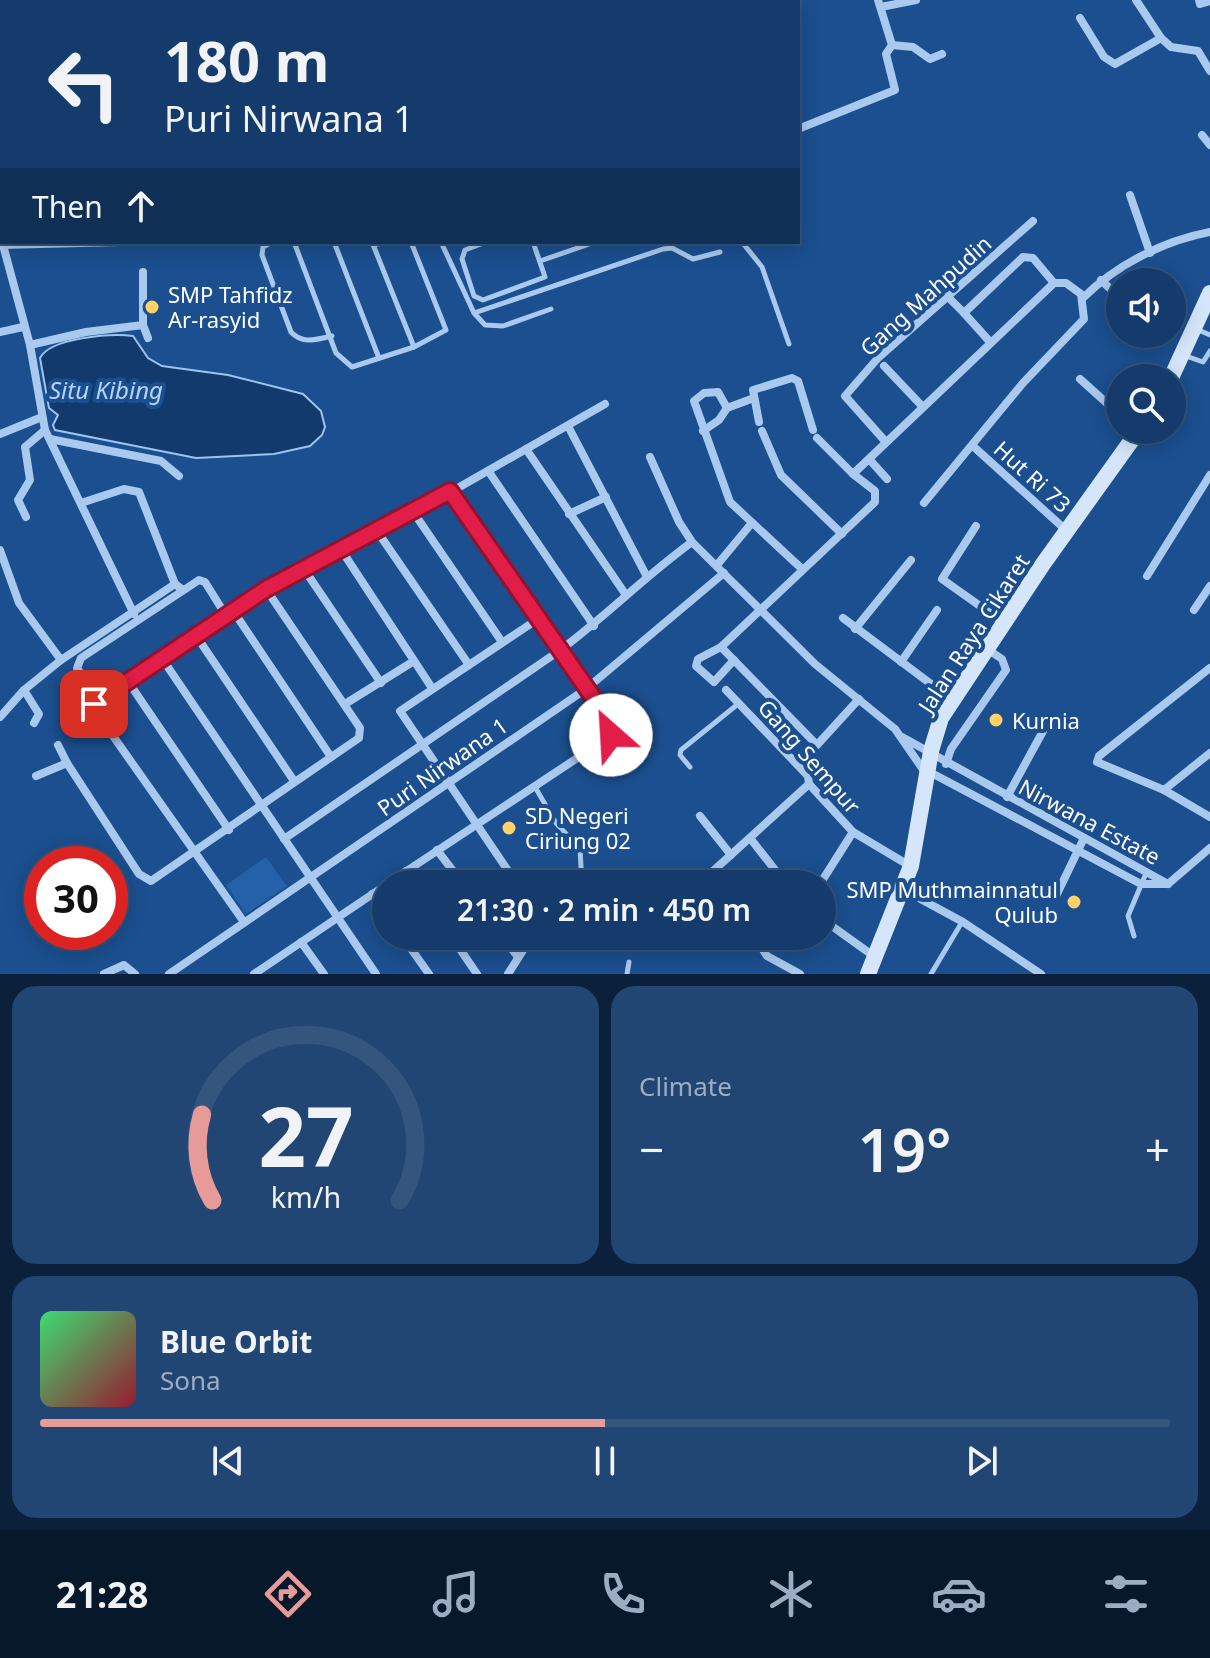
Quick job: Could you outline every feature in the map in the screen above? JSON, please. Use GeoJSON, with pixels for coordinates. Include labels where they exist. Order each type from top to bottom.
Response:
{"type":"FeatureCollection","features":[{"type":"Feature","properties":{"kind":"main road"},"geometry":{"type":"LineString","coordinates":[[1179,364],[1203,332],[1210,293]]}},
{"type":"Feature","properties":{"kind":"main road","name":"Jalan Raya Cikaret"},"geometry":{"type":"LineString","coordinates":[[868,974],[911,866],[931,751],[941,718],[951,699],[1128,444]]}},
{"type":"Feature","properties":{"kind":"street"},"geometry":{"type":"LineString","coordinates":[[800,128],[893,93],[886,54],[892,45],[880,3],[916,0]]}},
{"type":"Feature","properties":{"kind":"street"},"geometry":{"type":"LineString","coordinates":[[1136,0],[1161,38],[1179,50],[1198,51],[1210,71]]}},
{"type":"Feature","properties":{"kind":"street"},"geometry":{"type":"LineString","coordinates":[[1199,0],[1200,4],[1210,1]]}},
{"type":"Feature","properties":{"kind":"street"},"geometry":{"type":"LineString","coordinates":[[1080,18],[1104,57],[1115,64],[1161,38]]}},
{"type":"Feature","properties":{"kind":"street"},"geometry":{"type":"LineString","coordinates":[[892,45],[913,47],[930,59],[942,54]]}},
{"type":"Feature","properties":{"kind":"street"},"geometry":{"type":"LineString","coordinates":[[1202,135],[1210,145]]}},
{"type":"Feature","properties":{"kind":"street"},"geometry":{"type":"LineString","coordinates":[[1130,195],[1150,253]]}},
{"type":"Feature","properties":{"kind":"street","name":"Gang Mahpudin"},"geometry":{"type":"LineString","coordinates":[[885,441],[845,398],[878,358],[1033,221]]}},
{"type":"Feature","properties":{"kind":"street"},"geometry":{"type":"LineString","coordinates":[[1083,298],[1101,280],[1150,253],[1189,236],[1210,232]]}},
{"type":"Feature","properties":{"kind":"street"},"geometry":{"type":"LineString","coordinates":[[41,244],[2,245],[30,345],[42,417],[134,614]]}},
{"type":"Feature","properties":{"kind":"street"},"geometry":{"type":"LineString","coordinates":[[964,313],[1023,257],[1037,261],[1054,283]]}},
{"type":"Feature","properties":{"kind":"street"},"geometry":{"type":"LineString","coordinates":[[143,272],[143,325],[148,338]]}},
{"type":"Feature","properties":{"kind":"street"},"geometry":{"type":"LineString","coordinates":[[1101,280],[1106,285]]}},
{"type":"Feature","properties":{"kind":"street"},"geometry":{"type":"LineString","coordinates":[[853,474],[1054,283],[1066,283],[1083,298],[1085,311],[1081,324],[1023,383],[974,447],[924,503]]}},
{"type":"Feature","properties":{"kind":"street"},"geometry":{"type":"LineString","coordinates":[[948,297],[991,343]]}},
{"type":"Feature","properties":{"kind":"street"},"geometry":{"type":"LineString","coordinates":[[30,345],[86,332],[143,325]]}},
{"type":"Feature","properties":{"kind":"street"},"geometry":{"type":"LineString","coordinates":[[0,332],[23,327]]}},
{"type":"Feature","properties":{"kind":"street"},"geometry":{"type":"LineString","coordinates":[[884,366],[922,406]]}},
{"type":"Feature","properties":{"kind":"street"},"geometry":{"type":"LineString","coordinates":[[734,660],[714,682],[696,666],[698,659],[721,647],[801,568],[842,534],[875,502],[875,491],[853,474],[815,434],[798,381],[792,378],[756,387],[754,398],[760,427],[781,475],[842,534]]}},
{"type":"Feature","properties":{"kind":"street"},"geometry":{"type":"LineString","coordinates":[[1080,379],[1106,402]]}},
{"type":"Feature","properties":{"kind":"street"},"geometry":{"type":"LineString","coordinates":[[727,408],[718,392],[697,397],[694,408],[730,502],[801,568]]}},
{"type":"Feature","properties":{"kind":"street"},"geometry":{"type":"LineString","coordinates":[[703,431],[719,420],[727,408],[754,398]]}},
{"type":"Feature","properties":{"kind":"street"},"geometry":{"type":"LineString","coordinates":[[244,922],[94,709],[98,699],[266,589],[414,513],[605,404]]}},
{"type":"Feature","properties":{"kind":"street"},"geometry":{"type":"LineString","coordinates":[[0,434],[42,417]]}},
{"type":"Feature","properties":{"kind":"street"},"geometry":{"type":"LineString","coordinates":[[568,426],[646,575]]}},
{"type":"Feature","properties":{"kind":"street"},"geometry":{"type":"LineString","coordinates":[[26,517],[18,500],[30,480],[25,447],[48,434],[161,461],[179,476]]}},
{"type":"Feature","properties":{"kind":"street","name":"Hut Ri 73"},"geometry":{"type":"LineString","coordinates":[[974,447],[1067,531]]}},
{"type":"Feature","properties":{"kind":"street"},"geometry":{"type":"LineString","coordinates":[[526,449],[626,595]]}},
{"type":"Feature","properties":{"kind":"street"},"geometry":{"type":"LineString","coordinates":[[650,457],[679,522],[692,542],[815,664],[902,737],[931,751]]}},
{"type":"Feature","properties":{"kind":"street"},"geometry":{"type":"LineString","coordinates":[[869,459],[887,479]]}},
{"type":"Feature","properties":{"kind":"street"},"geometry":{"type":"LineString","coordinates":[[489,472],[594,626]]}},
{"type":"Feature","properties":{"kind":"street"},"geometry":{"type":"LineString","coordinates":[[1147,576],[1210,475]]}},
{"type":"Feature","properties":{"kind":"street"},"geometry":{"type":"LineString","coordinates":[[81,503],[124,489],[139,492],[175,584],[183,590]]}},
{"type":"Feature","properties":{"kind":"street"},"geometry":{"type":"LineString","coordinates":[[407,870],[611,735],[606,716],[450,491]]}},
{"type":"Feature","properties":{"kind":"street"},"geometry":{"type":"LineString","coordinates":[[569,514],[606,497]]}},
{"type":"Feature","properties":{"kind":"street"},"geometry":{"type":"LineString","coordinates":[[414,513],[502,642]]}},
{"type":"Feature","properties":{"kind":"street"},"geometry":{"type":"LineString","coordinates":[[717,565],[751,524]]}},
{"type":"Feature","properties":{"kind":"street"},"geometry":{"type":"LineString","coordinates":[[976,526],[942,579],[1004,624]]}},
{"type":"Feature","properties":{"kind":"street"},"geometry":{"type":"LineString","coordinates":[[377,531],[469,665]]}},
{"type":"Feature","properties":{"kind":"street"},"geometry":{"type":"LineString","coordinates":[[284,839],[594,626],[646,575],[692,542]]}},
{"type":"Feature","properties":{"kind":"street"},"geometry":{"type":"LineString","coordinates":[[0,550],[19,603],[61,660]]}},
{"type":"Feature","properties":{"kind":"street"},"geometry":{"type":"LineString","coordinates":[[342,551],[432,688]]}},
{"type":"Feature","properties":{"kind":"street"},"geometry":{"type":"LineString","coordinates":[[855,629],[911,560]]}},
{"type":"Feature","properties":{"kind":"street"},"geometry":{"type":"LineString","coordinates":[[304,569],[381,683]]}},
{"type":"Feature","properties":{"kind":"street","name":"Puri Nirwana 1"},"geometry":{"type":"LineString","coordinates":[[172,973],[586,689],[724,573]]}},
{"type":"Feature","properties":{"kind":"street"},"geometry":{"type":"LineString","coordinates":[[98,699],[77,668],[81,658],[197,581],[205,582],[331,757]]}},
{"type":"Feature","properties":{"kind":"street"},"geometry":{"type":"LineString","coordinates":[[0,717],[24,690],[61,660],[175,584]]}},
{"type":"Feature","properties":{"kind":"street"},"geometry":{"type":"LineString","coordinates":[[1194,610],[1210,586]]}},
{"type":"Feature","properties":{"kind":"street"},"geometry":{"type":"LineString","coordinates":[[58,745],[145,880],[156,880],[362,735],[345,704],[266,589]]}},
{"type":"Feature","properties":{"kind":"street"},"geometry":{"type":"LineString","coordinates":[[901,662],[937,610]]}},
{"type":"Feature","properties":{"kind":"street"},"geometry":{"type":"LineString","coordinates":[[843,618],[951,699]]}},
{"type":"Feature","properties":{"kind":"street"},"geometry":{"type":"LineString","coordinates":[[507,870],[400,711],[538,619]]}},
{"type":"Feature","properties":{"kind":"street"},"geometry":{"type":"LineString","coordinates":[[195,634],[294,781]]}},
{"type":"Feature","properties":{"kind":"street"},"geometry":{"type":"LineString","coordinates":[[721,647],[817,745],[859,699]]}},
{"type":"Feature","properties":{"kind":"street"},"geometry":{"type":"LineString","coordinates":[[946,764],[951,749],[1006,670],[1002,659],[987,649]]}},
{"type":"Feature","properties":{"kind":"street"},"geometry":{"type":"LineString","coordinates":[[161,657],[376,974]]}},
{"type":"Feature","properties":{"kind":"street"},"geometry":{"type":"LineString","coordinates":[[345,704],[414,661]]}},
{"type":"Feature","properties":{"kind":"street"},"geometry":{"type":"LineString","coordinates":[[1210,668],[1097,759],[1102,766],[1164,790],[1210,817]]}},
{"type":"Feature","properties":{"kind":"street"},"geometry":{"type":"LineString","coordinates":[[127,680],[229,830]]}},
{"type":"Feature","properties":{"kind":"street"},"geometry":{"type":"LineString","coordinates":[[24,690],[39,714],[34,723]]}},
{"type":"Feature","properties":{"kind":"street","name":"Gang Sempur"},"geometry":{"type":"LineString","coordinates":[[726,690],[808,776],[809,784],[853,832],[911,866]]}},
{"type":"Feature","properties":{"kind":"street"},"geometry":{"type":"LineString","coordinates":[[1007,797],[1048,722]]}},
{"type":"Feature","properties":{"kind":"street"},"geometry":{"type":"LineString","coordinates":[[902,737],[909,753],[928,772]]}},
{"type":"Feature","properties":{"kind":"street","name":"Nirwana Estate"},"geometry":{"type":"LineString","coordinates":[[931,751],[946,764],[1148,870],[1168,884]]}},
{"type":"Feature","properties":{"kind":"street"},"geometry":{"type":"LineString","coordinates":[[1164,790],[1210,753]]}},
{"type":"Feature","properties":{"kind":"street"},"geometry":{"type":"LineString","coordinates":[[36,776],[67,763]]}},
{"type":"Feature","properties":{"kind":"street","name":"Nirwana Estate"},"geometry":{"type":"LineString","coordinates":[[928,772],[1141,884],[1168,884]]}},
{"type":"Feature","properties":{"kind":"street"},"geometry":{"type":"LineString","coordinates":[[714,870],[809,784]]}},
{"type":"Feature","properties":{"kind":"street"},"geometry":{"type":"LineString","coordinates":[[700,816],[731,855]]}},
{"type":"Feature","properties":{"kind":"street"},"geometry":{"type":"LineString","coordinates":[[829,870],[853,832]]}},
{"type":"Feature","properties":{"kind":"street"},"geometry":{"type":"LineString","coordinates":[[750,838],[775,870]]}},
{"type":"Feature","properties":{"kind":"street"},"geometry":{"type":"LineString","coordinates":[[1056,896],[1084,838]]}},
{"type":"Feature","properties":{"kind":"street"},"geometry":{"type":"LineString","coordinates":[[1168,884],[1210,848]]}},
{"type":"Feature","properties":{"kind":"street"},"geometry":{"type":"LineString","coordinates":[[437,850],[452,870]]}},
{"type":"Feature","properties":{"kind":"street"},"geometry":{"type":"LineString","coordinates":[[904,890],[963,922],[1041,974]]}},
{"type":"Feature","properties":{"kind":"street"},"geometry":{"type":"LineString","coordinates":[[254,974],[372,894]]}},
{"type":"Feature","properties":{"kind":"street"},"geometry":{"type":"LineString","coordinates":[[836,929],[876,957]]}},
{"type":"Feature","properties":{"kind":"street"},"geometry":{"type":"LineString","coordinates":[[301,942],[324,974]]}},
{"type":"Feature","properties":{"kind":"street"},"geometry":{"type":"LineString","coordinates":[[412,950],[429,974]]}},
{"type":"Feature","properties":{"kind":"street"},"geometry":{"type":"LineString","coordinates":[[461,950],[477,974]]}},
{"type":"Feature","properties":{"kind":"street"},"geometry":{"type":"LineString","coordinates":[[513,950],[518,957]]}},
{"type":"Feature","properties":{"kind":"street"},"geometry":{"type":"LineString","coordinates":[[508,974],[523,950]]}},
{"type":"Feature","properties":{"kind":"street"},"geometry":{"type":"LineString","coordinates":[[763,950],[767,956],[800,974]]}},
{"type":"Feature","properties":{"kind":"street"},"geometry":{"type":"LineString","coordinates":[[267,964],[274,974]]}},
{"type":"Feature","properties":{"kind":"street"},"geometry":{"type":"LineString","coordinates":[[104,974],[124,965],[135,974]]}},
{"type":"Feature","properties":{"kind":"lane"},"geometry":{"type":"LineString","coordinates":[[268,244],[263,247],[262,255],[291,332],[298,339],[308,340],[332,336]]}},
{"type":"Feature","properties":{"kind":"lane"},"geometry":{"type":"LineString","coordinates":[[295,244],[340,360],[352,367],[414,347],[444,333],[447,327],[412,244]]}},
{"type":"Feature","properties":{"kind":"lane"},"geometry":{"type":"LineString","coordinates":[[335,244],[379,358]]}},
{"type":"Feature","properties":{"kind":"lane"},"geometry":{"type":"LineString","coordinates":[[372,244],[414,347]]}},
{"type":"Feature","properties":{"kind":"lane"},"geometry":{"type":"LineString","coordinates":[[442,244],[474,313],[485,325],[498,326],[551,309]]}},
{"type":"Feature","properties":{"kind":"lane"},"geometry":{"type":"LineString","coordinates":[[482,244],[463,254],[478,299],[545,277],[534,244]]}},
{"type":"Feature","properties":{"kind":"lane"},"geometry":{"type":"LineString","coordinates":[[540,261],[589,244]]}},
{"type":"Feature","properties":{"kind":"lane"},"geometry":{"type":"LineString","coordinates":[[744,244],[762,267],[789,344]]}},
{"type":"Feature","properties":{"kind":"lane"},"geometry":{"type":"LineString","coordinates":[[474,313],[663,249],[672,248],[693,259],[720,252]]}},
{"type":"Feature","properties":{"kind":"lane"},"geometry":{"type":"LineString","coordinates":[[1184,355],[1203,362],[1210,351]]}},
{"type":"Feature","properties":{"kind":"lane"},"geometry":{"type":"LineString","coordinates":[[690,767],[680,755],[681,750],[739,703]]}},
{"type":"Feature","properties":{"kind":"lane"},"geometry":{"type":"LineString","coordinates":[[534,786],[556,823],[580,849],[581,870]]}},
{"type":"Feature","properties":{"kind":"lane"},"geometry":{"type":"LineString","coordinates":[[1134,936],[1128,916],[1148,870]]}},
{"type":"Feature","properties":{"kind":"lane"},"geometry":{"type":"LineString","coordinates":[[931,974],[963,922]]}},
{"type":"Feature","properties":{"kind":"lane"},"geometry":{"type":"LineString","coordinates":[[627,974],[629,962]]}},
{"type":"Feature","properties":{"kind":"shaded area"},"geometry":{"type":"Polygon","coordinates":[[[266,857],[287,886],[246,914],[226,885],[266,857]]]}},
{"type":"Feature","properties":{"kind":"water","name":"Situ Kibing"},"geometry":{"type":"Polygon","coordinates":[[[97,336],[133,336],[148,358],[162,366],[228,375],[303,394],[321,411],[325,427],[322,435],[310,446],[274,454],[196,458],[55,430],[53,425],[58,415],[49,408],[40,358],[46,351],[68,341],[97,336]]]}},
{"type":"Feature","properties":{"kind":"place","name":"SMP Tahfidz Ar-rasyid"},"geometry":{"type":"Point","coordinates":[152,307]}},
{"type":"Feature","properties":{"kind":"place","name":"Kurnia"},"geometry":{"type":"Point","coordinates":[996,720]}},
{"type":"Feature","properties":{"kind":"place","name":"SD Negeri Ciriung 02"},"geometry":{"type":"Point","coordinates":[509,828]}},
{"type":"Feature","properties":{"kind":"place","name":"SMP Muthmainnatul Qulub"},"geometry":{"type":"Point","coordinates":[1074,902]}},
{"type":"Feature","properties":{"kind":"route"},"geometry":{"type":"LineString","coordinates":[[94,704],[232,609],[450,491],[606,716],[612,728],[611,735]]}}]}
